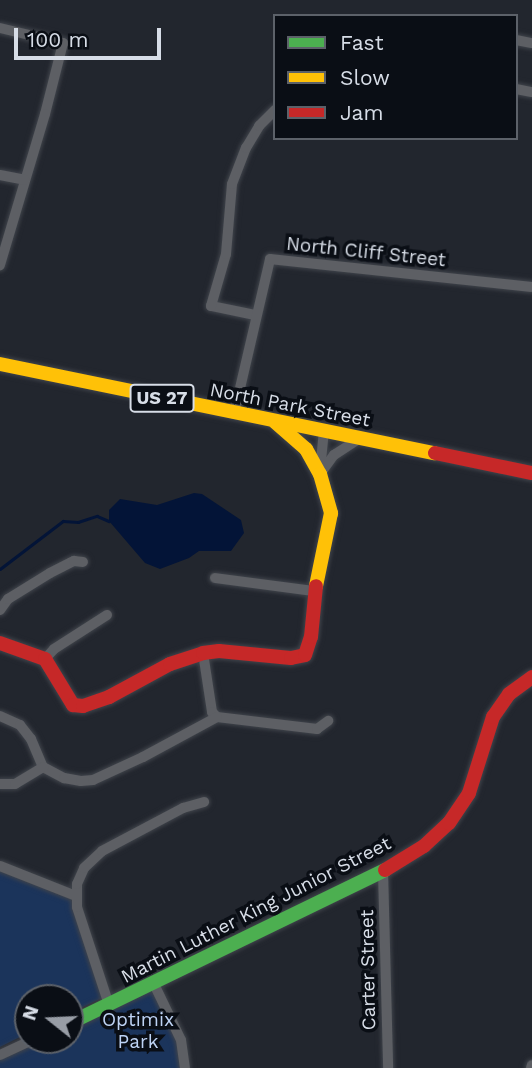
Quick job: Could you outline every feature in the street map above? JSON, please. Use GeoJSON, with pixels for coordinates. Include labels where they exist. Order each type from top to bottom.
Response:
{"type":"FeatureCollection","features":[{"type":"Feature","properties":{"kind":"street"},"geometry":{"type":"LineString","coordinates":[[0,28],[63,43],[0,265]]}},
{"type":"Feature","properties":{"kind":"street"},"geometry":{"type":"LineString","coordinates":[[255,315],[211,306],[226,254],[226,228],[232,184],[246,148],[259,126],[273,112]]}},
{"type":"Feature","properties":{"kind":"street"},"geometry":{"type":"LineString","coordinates":[[0,175],[25,180]]}},
{"type":"Feature","properties":{"kind":"street","name":"North Cliff Street"},"geometry":{"type":"LineString","coordinates":[[234,414],[270,259],[532,287]]}},
{"type":"Feature","properties":{"kind":"street","name":"North Park Street"},"geometry":{"type":"LineString","coordinates":[[0,364],[532,473]]}},
{"type":"Feature","properties":{"kind":"street"},"geometry":{"type":"LineString","coordinates":[[0,643],[44,659],[73,705],[83,706],[108,697],[170,664],[203,653],[219,650],[291,658],[304,655],[311,638],[314,591],[331,513],[320,474],[306,449],[275,422]]}},
{"type":"Feature","properties":{"kind":"street"},"geometry":{"type":"LineString","coordinates":[[320,474],[324,430]]}},
{"type":"Feature","properties":{"kind":"street"},"geometry":{"type":"LineString","coordinates":[[320,474],[334,455],[360,438]]}},
{"type":"Feature","properties":{"kind":"street"},"geometry":{"type":"LineString","coordinates":[[0,610],[8,599],[50,573],[74,561],[83,562]]}},
{"type":"Feature","properties":{"kind":"street"},"geometry":{"type":"LineString","coordinates":[[215,578],[314,591]]}},
{"type":"Feature","properties":{"kind":"street"},"geometry":{"type":"LineString","coordinates":[[44,659],[54,649],[107,615]]}},
{"type":"Feature","properties":{"kind":"street"},"geometry":{"type":"LineString","coordinates":[[203,653],[212,712],[217,717]]}},
{"type":"Feature","properties":{"kind":"street","name":"Martin Luther King Junior Street"},"geometry":{"type":"LineString","coordinates":[[84,1017],[383,871],[424,846],[449,823],[469,793],[493,717],[509,694],[532,677]]}},
{"type":"Feature","properties":{"kind":"street"},"geometry":{"type":"LineString","coordinates":[[0,716],[20,725],[31,739],[43,767],[64,778],[93,780],[217,717],[317,729],[328,721]]}},
{"type":"Feature","properties":{"kind":"street"},"geometry":{"type":"LineString","coordinates":[[0,784],[15,784],[43,767]]}},
{"type":"Feature","properties":{"kind":"street"},"geometry":{"type":"LineString","coordinates":[[109,1005],[87,945],[76,896],[84,868],[102,851],[183,808],[204,802]]}},
{"type":"Feature","properties":{"kind":"street"},"geometry":{"type":"LineString","coordinates":[[0,866],[76,896]]}},
{"type":"Feature","properties":{"kind":"street","name":"Carter Street"},"geometry":{"type":"LineString","coordinates":[[383,871],[388,1068]]}},
{"type":"Feature","properties":{"kind":"street"},"geometry":{"type":"LineString","coordinates":[[154,984],[181,1040],[184,1068]]}},
{"type":"Feature","properties":{"kind":"green space"},"geometry":{"type":"Polygon","coordinates":[[[0,871],[71,898],[102,998],[84,1006],[84,984],[14,984],[14,1040],[0,1047],[0,871]]]}},
{"type":"Feature","properties":{"kind":"green space","name":"Optimix Park"},"geometry":{"type":"Polygon","coordinates":[[[154,984],[175,1026],[185,1068],[0,1068],[0,1055],[14,1048],[14,1054],[84,1054],[84,1016],[154,984]]]}},
{"type":"Feature","properties":{"kind":"shaded area"},"geometry":{"type":"Polygon","coordinates":[[[194,493],[202,494],[241,520],[244,533],[231,551],[199,551],[189,558],[160,569],[145,563],[109,521],[109,510],[120,499],[157,505],[194,493]]]}},
{"type":"Feature","properties":{"kind":"waterway"},"geometry":{"type":"LineString","coordinates":[[0,569],[63,521],[78,522],[97,516],[109,521]]}},
{"type":"Feature","properties":{"kind":"traffic: fast"},"geometry":{"type":"LineString","coordinates":[[84,1016],[385,870]]}},
{"type":"Feature","properties":{"kind":"traffic: slow"},"geometry":{"type":"LineString","coordinates":[[0,364],[435,453]]}},
{"type":"Feature","properties":{"kind":"traffic: slow"},"geometry":{"type":"LineString","coordinates":[[275,422],[306,449],[320,474],[331,513],[316,586]]}},
{"type":"Feature","properties":{"kind":"traffic: jam"},"geometry":{"type":"LineString","coordinates":[[435,453],[532,473]]}},
{"type":"Feature","properties":{"kind":"traffic: jam"},"geometry":{"type":"LineString","coordinates":[[0,643],[45,659],[73,705],[83,706],[109,697],[170,664],[203,653],[219,651],[291,658],[305,655],[311,637],[316,586]]}},
{"type":"Feature","properties":{"kind":"traffic: jam"},"geometry":{"type":"LineString","coordinates":[[385,870],[424,846],[449,823],[469,793],[493,717],[509,694],[532,677]]}}]}
